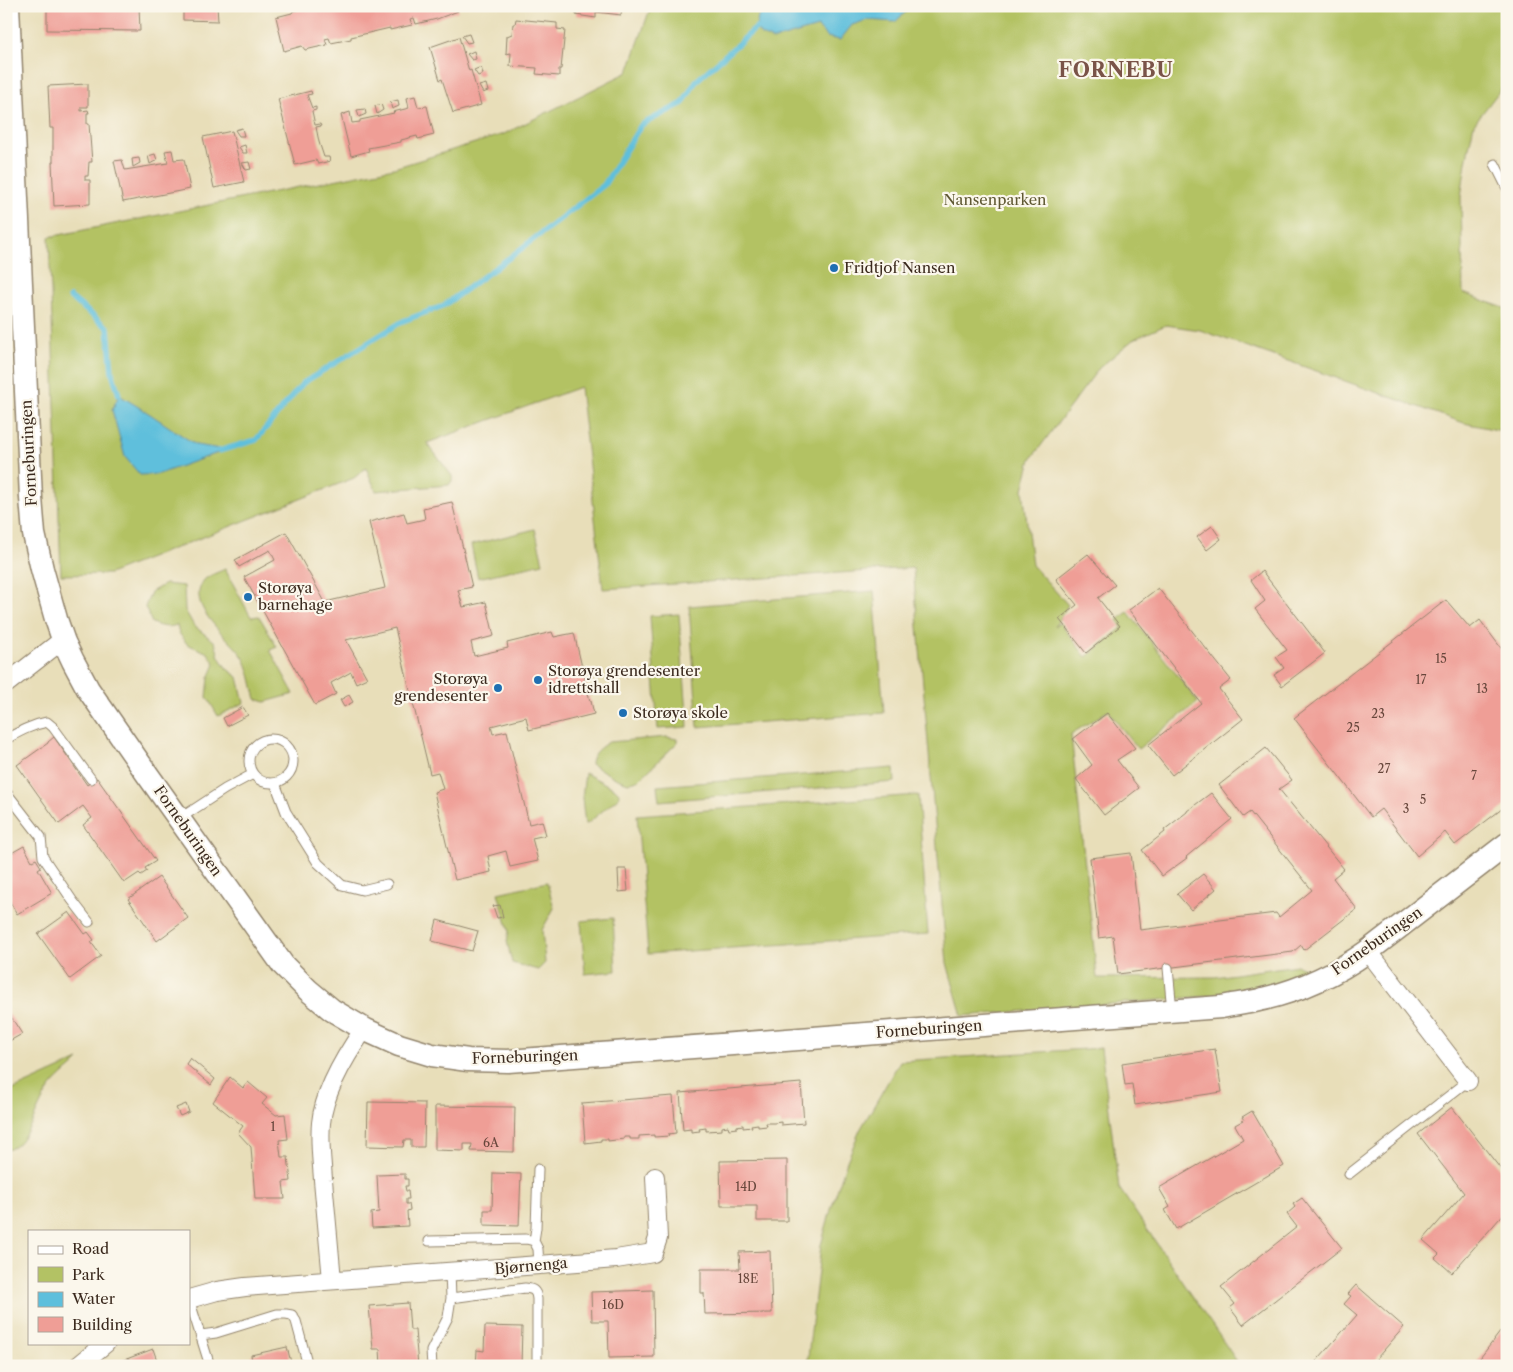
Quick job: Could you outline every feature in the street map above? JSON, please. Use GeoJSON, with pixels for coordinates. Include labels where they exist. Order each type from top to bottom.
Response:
{"type":"FeatureCollection","features":[{"type":"Feature","properties":{"kind":"street","name":"Forneburingen"},"geometry":{"type":"LineString","coordinates":[[8,6],[18,251],[34,534],[42,569],[64,642],[88,689],[284,965],[308,990],[332,1010],[364,1029],[399,1046],[432,1055],[468,1060],[508,1061],[1221,1007],[1300,988],[1348,965],[1368,952],[1507,844]]}},
{"type":"Feature","properties":{"kind":"street"},"geometry":{"type":"LineString","coordinates":[[6,684],[56,645],[64,642]]}},
{"type":"Feature","properties":{"kind":"street"},"geometry":{"type":"LineString","coordinates":[[1368,952],[1468,1081]]}},
{"type":"Feature","properties":{"kind":"street"},"geometry":{"type":"LineString","coordinates":[[332,1280],[320,1146],[320,1123],[335,1080],[364,1029]]}},
{"type":"Feature","properties":{"kind":"street","name":"Bjørnenga"},"geometry":{"type":"LineString","coordinates":[[190,1299],[217,1291],[332,1280],[616,1259],[653,1253],[658,1238],[655,1177]]}},
{"type":"Feature","properties":{"kind":"street"},"geometry":{"type":"LineString","coordinates":[[78,1366],[105,1344]]}},
{"type":"Feature","properties":{"kind":"lane"},"geometry":{"type":"LineString","coordinates":[[1495,164],[1507,188]]}},
{"type":"Feature","properties":{"kind":"lane"},"geometry":{"type":"LineString","coordinates":[[6,739],[26,728],[46,722],[52,727],[91,779]]}},
{"type":"Feature","properties":{"kind":"lane"},"geometry":{"type":"LineString","coordinates":[[270,739],[280,740],[288,746],[293,754],[294,764],[291,772],[284,780],[275,783],[263,782],[253,774],[249,766],[250,756],[254,747],[261,741],[270,739]]}},
{"type":"Feature","properties":{"kind":"lane"},"geometry":{"type":"LineString","coordinates":[[179,819],[225,788],[253,774]]}},
{"type":"Feature","properties":{"kind":"lane"},"geometry":{"type":"LineString","coordinates":[[275,783],[286,812],[318,863],[342,885],[362,890],[387,884]]}},
{"type":"Feature","properties":{"kind":"lane"},"geometry":{"type":"LineString","coordinates":[[6,792],[41,837],[43,856],[89,922]]}},
{"type":"Feature","properties":{"kind":"lane"},"geometry":{"type":"LineString","coordinates":[[1168,968],[1172,1011]]}},
{"type":"Feature","properties":{"kind":"lane"},"geometry":{"type":"LineString","coordinates":[[1349,1174],[1468,1081]]}},
{"type":"Feature","properties":{"kind":"lane"},"geometry":{"type":"LineString","coordinates":[[534,1242],[538,1169]]}},
{"type":"Feature","properties":{"kind":"lane"},"geometry":{"type":"LineString","coordinates":[[429,1242],[526,1239],[534,1242],[538,1248],[539,1265]]}},
{"type":"Feature","properties":{"kind":"lane"},"geometry":{"type":"LineString","coordinates":[[432,1366],[431,1351],[448,1318],[451,1298],[450,1272]]}},
{"type":"Feature","properties":{"kind":"lane"},"geometry":{"type":"LineString","coordinates":[[451,1298],[525,1288],[532,1289],[536,1293],[537,1299],[537,1358]]}},
{"type":"Feature","properties":{"kind":"lane"},"geometry":{"type":"LineString","coordinates":[[190,1302],[210,1366]]}},
{"type":"Feature","properties":{"kind":"lane"},"geometry":{"type":"LineString","coordinates":[[201,1335],[216,1333],[277,1314],[292,1315],[296,1321],[308,1366]]}},
{"type":"Feature","properties":{"kind":"green space","name":"Nansenparken"},"geometry":{"type":"Polygon","coordinates":[[[651,6],[1507,6],[1507,81],[1474,124],[1461,197],[1463,293],[1507,309],[1507,432],[1464,423],[1200,330],[1166,325],[1134,339],[1099,368],[1031,459],[1023,489],[1032,565],[1068,605],[1055,626],[1060,623],[1086,657],[1122,628],[1118,619],[1128,612],[1198,702],[1138,749],[1108,711],[1071,734],[1097,978],[1215,977],[1297,965],[1314,972],[1273,987],[1222,995],[962,1016],[947,963],[913,568],[603,589],[580,387],[427,443],[452,476],[452,481],[449,485],[376,491],[366,468],[354,478],[109,574],[61,575],[49,237],[394,168],[504,134],[628,72],[651,6]]]}},
{"type":"Feature","properties":{"kind":"green space"},"geometry":{"type":"Polygon","coordinates":[[[535,529],[543,563],[478,578],[471,545],[535,529]]]}},
{"type":"Feature","properties":{"kind":"green space"},"geometry":{"type":"Polygon","coordinates":[[[225,569],[251,617],[259,616],[277,647],[270,650],[294,694],[265,702],[256,699],[249,670],[244,659],[203,610],[199,590],[204,580],[225,569]]]}},
{"type":"Feature","properties":{"kind":"green space"},"geometry":{"type":"Polygon","coordinates":[[[165,584],[184,586],[185,610],[194,626],[215,642],[219,657],[227,669],[238,677],[244,703],[218,716],[207,697],[209,678],[215,664],[208,653],[187,644],[179,633],[177,625],[164,627],[152,623],[145,607],[151,592],[165,584]]]}},
{"type":"Feature","properties":{"kind":"green space"},"geometry":{"type":"Polygon","coordinates":[[[874,591],[884,713],[698,727],[689,606],[874,591]]]}},
{"type":"Feature","properties":{"kind":"green space"},"geometry":{"type":"Polygon","coordinates":[[[679,614],[683,671],[654,673],[650,616],[679,614]]]}},
{"type":"Feature","properties":{"kind":"green space"},"geometry":{"type":"Polygon","coordinates":[[[684,674],[688,727],[658,729],[654,677],[684,674]]]}},
{"type":"Feature","properties":{"kind":"green space"},"geometry":{"type":"Polygon","coordinates":[[[667,737],[677,739],[677,743],[640,779],[628,783],[591,764],[591,760],[597,751],[609,742],[667,737]]]}},
{"type":"Feature","properties":{"kind":"green space"},"geometry":{"type":"Polygon","coordinates":[[[894,768],[895,782],[659,801],[657,786],[894,768]]]}},
{"type":"Feature","properties":{"kind":"green space"},"geometry":{"type":"Polygon","coordinates":[[[585,773],[619,793],[619,797],[587,824],[585,824],[582,798],[585,773]]]}},
{"type":"Feature","properties":{"kind":"green space"},"geometry":{"type":"Polygon","coordinates":[[[918,795],[928,934],[648,954],[637,815],[918,795]]]}},
{"type":"Feature","properties":{"kind":"green space"},"geometry":{"type":"Polygon","coordinates":[[[547,882],[554,908],[542,930],[545,963],[538,970],[512,963],[507,941],[509,931],[498,893],[547,882]]]}},
{"type":"Feature","properties":{"kind":"green space"},"geometry":{"type":"Polygon","coordinates":[[[613,918],[616,971],[585,974],[581,921],[613,918]]]}},
{"type":"Feature","properties":{"kind":"green space"},"geometry":{"type":"Polygon","coordinates":[[[1101,1048],[1119,1188],[1240,1366],[807,1366],[821,1245],[832,1206],[860,1130],[900,1061],[1101,1048]]]}},
{"type":"Feature","properties":{"kind":"green space"},"geometry":{"type":"Polygon","coordinates":[[[79,1060],[48,1091],[20,1142],[6,1150],[6,1093],[79,1060]]]}},
{"type":"Feature","properties":{"kind":"water"},"geometry":{"type":"Polygon","coordinates":[[[764,6],[912,6],[895,22],[867,20],[852,25],[840,40],[827,37],[818,27],[773,40],[761,35],[756,28],[758,17],[764,6]]]}},
{"type":"Feature","properties":{"kind":"water"},"geometry":{"type":"Polygon","coordinates":[[[119,395],[196,445],[221,449],[218,453],[159,474],[140,475],[125,457],[112,410],[119,395]]]}},
{"type":"Feature","properties":{"kind":"building"},"geometry":{"type":"Polygon","coordinates":[[[47,6],[139,6],[140,31],[47,30],[47,6]]]}},
{"type":"Feature","properties":{"kind":"building"},"geometry":{"type":"Polygon","coordinates":[[[183,6],[217,6],[218,21],[183,20],[183,6]]]}},
{"type":"Feature","properties":{"kind":"building"},"geometry":{"type":"Polygon","coordinates":[[[311,6],[457,6],[458,11],[416,24],[414,18],[410,19],[412,25],[390,30],[390,28],[351,37],[351,39],[331,43],[329,38],[325,39],[327,45],[305,50],[302,46],[284,51],[276,17],[311,6]]]}},
{"type":"Feature","properties":{"kind":"building"},"geometry":{"type":"Polygon","coordinates":[[[577,6],[622,6],[621,15],[596,12],[596,18],[576,15],[577,6]]]}},
{"type":"Feature","properties":{"kind":"building"},"geometry":{"type":"Polygon","coordinates":[[[516,19],[557,23],[557,29],[565,30],[559,76],[536,74],[537,68],[510,66],[511,53],[506,54],[507,36],[512,34],[513,24],[515,24],[516,19]]]}},
{"type":"Feature","properties":{"kind":"building"},"geometry":{"type":"Polygon","coordinates":[[[469,34],[472,42],[467,43],[462,36],[469,34]]]}},
{"type":"Feature","properties":{"kind":"building"},"geometry":{"type":"Polygon","coordinates":[[[459,37],[481,105],[453,113],[430,47],[459,37]]]}},
{"type":"Feature","properties":{"kind":"building"},"geometry":{"type":"Polygon","coordinates":[[[474,51],[476,59],[472,60],[467,54],[474,51]]]}},
{"type":"Feature","properties":{"kind":"building"},"geometry":{"type":"Polygon","coordinates":[[[481,67],[483,74],[478,76],[474,70],[481,67]]]}},
{"type":"Feature","properties":{"kind":"building"},"geometry":{"type":"Polygon","coordinates":[[[88,84],[88,107],[81,107],[81,111],[88,110],[89,113],[87,113],[87,124],[89,124],[92,162],[89,162],[88,176],[85,176],[85,180],[90,180],[90,204],[54,206],[53,128],[50,128],[48,86],[88,84]]]}},
{"type":"Feature","properties":{"kind":"building"},"geometry":{"type":"Polygon","coordinates":[[[486,84],[488,91],[483,93],[479,86],[486,84]]]}},
{"type":"Feature","properties":{"kind":"building"},"geometry":{"type":"Polygon","coordinates":[[[311,91],[312,94],[307,95],[312,108],[316,107],[316,110],[312,111],[315,125],[320,124],[321,126],[316,127],[319,142],[324,157],[329,157],[330,161],[318,164],[316,160],[295,165],[278,99],[311,91]]]}},
{"type":"Feature","properties":{"kind":"building"},"geometry":{"type":"Polygon","coordinates":[[[415,96],[418,107],[427,106],[434,135],[418,139],[417,136],[401,140],[401,142],[368,148],[369,151],[351,156],[341,115],[350,112],[352,123],[360,122],[360,120],[409,108],[407,98],[415,96]]]}},
{"type":"Feature","properties":{"kind":"building"},"geometry":{"type":"Polygon","coordinates":[[[398,100],[399,106],[392,109],[390,102],[398,100]]]}},
{"type":"Feature","properties":{"kind":"building"},"geometry":{"type":"Polygon","coordinates":[[[381,104],[383,110],[377,114],[375,106],[381,104]]]}},
{"type":"Feature","properties":{"kind":"building"},"geometry":{"type":"Polygon","coordinates":[[[365,109],[366,114],[359,117],[357,110],[365,109]]]}},
{"type":"Feature","properties":{"kind":"building"},"geometry":{"type":"Polygon","coordinates":[[[242,128],[244,136],[239,136],[235,130],[242,128]]]}},
{"type":"Feature","properties":{"kind":"building"},"geometry":{"type":"Polygon","coordinates":[[[232,131],[244,182],[214,188],[203,137],[232,131]]]}},
{"type":"Feature","properties":{"kind":"building"},"geometry":{"type":"Polygon","coordinates":[[[245,145],[247,153],[243,153],[239,147],[245,145]]]}},
{"type":"Feature","properties":{"kind":"building"},"geometry":{"type":"Polygon","coordinates":[[[172,150],[174,160],[184,159],[190,189],[123,202],[114,161],[122,160],[125,170],[168,163],[165,151],[172,150]]]}},
{"type":"Feature","properties":{"kind":"building"},"geometry":{"type":"Polygon","coordinates":[[[155,154],[157,160],[150,164],[148,156],[155,154]]]}},
{"type":"Feature","properties":{"kind":"building"},"geometry":{"type":"Polygon","coordinates":[[[139,158],[140,163],[133,167],[132,159],[139,158]]]}},
{"type":"Feature","properties":{"kind":"building"},"geometry":{"type":"Polygon","coordinates":[[[249,162],[251,169],[246,170],[242,163],[249,162]]]}},
{"type":"Feature","properties":{"kind":"building","name":"Storøya grendesenter"},"geometry":{"type":"Polygon","coordinates":[[[452,502],[472,587],[458,590],[463,607],[486,602],[494,636],[471,642],[474,656],[508,648],[507,643],[552,632],[554,637],[574,633],[594,714],[529,730],[526,717],[491,726],[493,734],[507,731],[529,824],[542,821],[546,835],[532,838],[538,861],[510,867],[506,851],[488,856],[491,872],[455,880],[434,792],[443,789],[438,772],[430,774],[395,628],[346,640],[367,678],[356,683],[351,672],[331,683],[336,694],[315,705],[244,577],[275,560],[270,550],[239,567],[235,560],[286,532],[325,602],[385,588],[369,522],[404,513],[407,523],[425,519],[423,508],[452,502]]]}},
{"type":"Feature","properties":{"kind":"building"},"geometry":{"type":"Polygon","coordinates":[[[1212,526],[1221,539],[1207,550],[1197,537],[1212,526]]]}},
{"type":"Feature","properties":{"kind":"building"},"geometry":{"type":"Polygon","coordinates":[[[1088,554],[1115,585],[1098,598],[1120,626],[1086,653],[1059,619],[1077,605],[1056,579],[1088,554]]]}},
{"type":"Feature","properties":{"kind":"building"},"geometry":{"type":"Polygon","coordinates":[[[1262,571],[1325,653],[1282,686],[1274,675],[1284,668],[1276,657],[1287,650],[1255,609],[1265,601],[1251,580],[1262,571]]]}},
{"type":"Feature","properties":{"kind":"building"},"geometry":{"type":"Polygon","coordinates":[[[1158,588],[1231,680],[1219,689],[1243,719],[1172,775],[1148,745],[1201,703],[1129,610],[1158,588]]]}},
{"type":"Feature","properties":{"kind":"building"},"geometry":{"type":"Polygon","coordinates":[[[1446,600],[1470,628],[1480,620],[1507,656],[1507,805],[1455,845],[1445,832],[1417,856],[1381,809],[1371,817],[1294,718],[1446,600]]]}},
{"type":"Feature","properties":{"kind":"building"},"geometry":{"type":"Polygon","coordinates":[[[349,695],[353,702],[344,707],[340,700],[349,695]]]}},
{"type":"Feature","properties":{"kind":"building"},"geometry":{"type":"Polygon","coordinates":[[[243,707],[248,715],[227,726],[223,718],[243,707]]]}},
{"type":"Feature","properties":{"kind":"building"},"geometry":{"type":"Polygon","coordinates":[[[1107,713],[1135,748],[1117,760],[1139,788],[1104,815],[1076,779],[1092,765],[1073,739],[1107,713]]]}},
{"type":"Feature","properties":{"kind":"building"},"geometry":{"type":"Polygon","coordinates":[[[54,737],[87,785],[97,778],[156,861],[145,868],[147,871],[141,875],[139,873],[124,883],[83,825],[92,818],[83,806],[59,824],[17,765],[54,737]]]}},
{"type":"Feature","properties":{"kind":"building"},"geometry":{"type":"Polygon","coordinates":[[[1266,748],[1292,780],[1279,789],[1344,869],[1333,878],[1357,909],[1304,950],[1301,945],[1293,952],[1118,974],[1113,936],[1099,938],[1090,858],[1131,853],[1140,930],[1276,913],[1279,917],[1312,890],[1250,812],[1243,817],[1219,785],[1266,748]]]}},
{"type":"Feature","properties":{"kind":"building"},"geometry":{"type":"Polygon","coordinates":[[[1211,793],[1232,819],[1187,858],[1162,876],[1142,850],[1211,793]]]}},
{"type":"Feature","properties":{"kind":"building"},"geometry":{"type":"Polygon","coordinates":[[[24,846],[32,861],[36,859],[41,867],[38,869],[52,893],[17,914],[6,895],[6,856],[24,846]]]}},
{"type":"Feature","properties":{"kind":"building"},"geometry":{"type":"Polygon","coordinates":[[[618,869],[626,869],[628,891],[619,892],[618,869]]]}},
{"type":"Feature","properties":{"kind":"building"},"geometry":{"type":"Polygon","coordinates":[[[1203,874],[1216,889],[1191,910],[1177,894],[1203,874]]]}},
{"type":"Feature","properties":{"kind":"building"},"geometry":{"type":"Polygon","coordinates":[[[159,877],[188,918],[157,941],[128,899],[159,877]]]}},
{"type":"Feature","properties":{"kind":"building"},"geometry":{"type":"Polygon","coordinates":[[[500,905],[503,917],[497,918],[493,906],[500,905]]]}},
{"type":"Feature","properties":{"kind":"building"},"geometry":{"type":"Polygon","coordinates":[[[69,912],[85,934],[88,932],[94,940],[91,942],[101,956],[70,979],[38,934],[69,912]]]}},
{"type":"Feature","properties":{"kind":"building"},"geometry":{"type":"Polygon","coordinates":[[[437,920],[478,931],[472,951],[432,941],[437,920]]]}},
{"type":"Feature","properties":{"kind":"building"},"geometry":{"type":"Polygon","coordinates":[[[6,1009],[22,1034],[6,1043],[6,1009]]]}},
{"type":"Feature","properties":{"kind":"building"},"geometry":{"type":"Polygon","coordinates":[[[1215,1049],[1222,1092],[1135,1105],[1132,1084],[1125,1085],[1122,1063],[1215,1049]]]}},
{"type":"Feature","properties":{"kind":"building"},"geometry":{"type":"Polygon","coordinates":[[[190,1058],[215,1079],[211,1085],[186,1064],[190,1058]]]}},
{"type":"Feature","properties":{"kind":"building"},"geometry":{"type":"Polygon","coordinates":[[[230,1077],[243,1088],[248,1082],[267,1098],[262,1104],[276,1115],[285,1114],[288,1139],[279,1140],[281,1157],[288,1157],[291,1181],[283,1182],[285,1199],[255,1199],[251,1147],[238,1133],[243,1126],[213,1102],[230,1077]]]}},
{"type":"Feature","properties":{"kind":"building"},"geometry":{"type":"Polygon","coordinates":[[[801,1083],[804,1123],[781,1125],[781,1122],[766,1123],[767,1126],[758,1127],[758,1124],[743,1128],[743,1125],[729,1129],[728,1126],[722,1127],[722,1130],[706,1131],[706,1128],[691,1132],[691,1129],[683,1130],[680,1093],[801,1083]]]}},
{"type":"Feature","properties":{"kind":"building"},"geometry":{"type":"Polygon","coordinates":[[[673,1096],[676,1133],[668,1134],[669,1136],[639,1136],[639,1139],[624,1137],[624,1139],[608,1141],[608,1139],[601,1139],[601,1141],[585,1143],[582,1103],[673,1096]]]}},
{"type":"Feature","properties":{"kind":"building"},"geometry":{"type":"Polygon","coordinates":[[[368,1102],[425,1103],[424,1147],[411,1147],[411,1140],[404,1140],[403,1147],[367,1146],[368,1102]]]}},
{"type":"Feature","properties":{"kind":"building"},"geometry":{"type":"Polygon","coordinates":[[[186,1104],[189,1112],[180,1116],[176,1108],[186,1104]]]}},
{"type":"Feature","properties":{"kind":"building"},"geometry":{"type":"Polygon","coordinates":[[[435,1106],[515,1107],[514,1152],[471,1151],[472,1144],[464,1144],[464,1151],[435,1150],[435,1106]]]}},
{"type":"Feature","properties":{"kind":"building"},"geometry":{"type":"Polygon","coordinates":[[[1452,1107],[1507,1177],[1507,1210],[1452,1273],[1435,1258],[1439,1254],[1423,1240],[1464,1193],[1418,1134],[1452,1107]]]}},
{"type":"Feature","properties":{"kind":"building"},"geometry":{"type":"Polygon","coordinates":[[[1252,1111],[1284,1166],[1176,1229],[1165,1210],[1170,1207],[1159,1188],[1243,1139],[1235,1125],[1244,1120],[1242,1117],[1252,1111]]]}},
{"type":"Feature","properties":{"kind":"building"},"geometry":{"type":"Polygon","coordinates":[[[787,1160],[787,1221],[757,1221],[757,1206],[721,1206],[720,1161],[787,1160]]]}},
{"type":"Feature","properties":{"kind":"building"},"geometry":{"type":"Polygon","coordinates":[[[493,1173],[521,1174],[519,1226],[484,1225],[484,1210],[492,1210],[493,1173]]]}},
{"type":"Feature","properties":{"kind":"building"},"geometry":{"type":"Polygon","coordinates":[[[405,1174],[405,1179],[408,1179],[408,1186],[405,1186],[409,1199],[406,1199],[406,1204],[409,1204],[410,1210],[407,1211],[408,1226],[372,1228],[371,1213],[379,1212],[377,1175],[405,1174]]]}},
{"type":"Feature","properties":{"kind":"building"},"geometry":{"type":"Polygon","coordinates":[[[1302,1198],[1342,1248],[1243,1325],[1230,1308],[1235,1304],[1221,1287],[1297,1227],[1287,1214],[1295,1207],[1293,1204],[1302,1198]]]}},
{"type":"Feature","properties":{"kind":"building"},"geometry":{"type":"Polygon","coordinates":[[[770,1251],[772,1313],[705,1314],[704,1293],[701,1293],[701,1269],[740,1269],[739,1252],[770,1251]]]}},
{"type":"Feature","properties":{"kind":"building"},"geometry":{"type":"Polygon","coordinates":[[[1356,1285],[1404,1327],[1370,1366],[1312,1366],[1357,1315],[1344,1304],[1351,1296],[1348,1294],[1356,1285]]]}},
{"type":"Feature","properties":{"kind":"building"},"geometry":{"type":"Polygon","coordinates":[[[653,1290],[654,1357],[609,1358],[608,1321],[592,1321],[591,1292],[653,1290]]]}},
{"type":"Feature","properties":{"kind":"building"},"geometry":{"type":"Polygon","coordinates":[[[408,1303],[410,1330],[415,1330],[418,1366],[381,1366],[380,1349],[373,1349],[369,1306],[408,1303]]]}},
{"type":"Feature","properties":{"kind":"building"},"geometry":{"type":"Polygon","coordinates":[[[1507,1323],[1507,1366],[1474,1366],[1507,1323]]]}},
{"type":"Feature","properties":{"kind":"building"},"geometry":{"type":"Polygon","coordinates":[[[485,1326],[522,1327],[521,1366],[476,1366],[477,1350],[484,1351],[485,1326]]]}},
{"type":"Feature","properties":{"kind":"building"},"geometry":{"type":"Polygon","coordinates":[[[287,1347],[292,1366],[253,1366],[251,1355],[287,1347]]]}},
{"type":"Feature","properties":{"kind":"building"},"geometry":{"type":"Polygon","coordinates":[[[153,1349],[159,1366],[117,1366],[116,1363],[153,1349]]]}},
{"type":"Feature","properties":{"kind":"waterway"},"geometry":{"type":"LineString","coordinates":[[219,451],[256,440],[303,383],[403,321],[443,306],[604,185],[641,125],[683,103],[696,81],[756,28]]}},
{"type":"Feature","properties":{"kind":"waterway"},"geometry":{"type":"LineString","coordinates":[[70,297],[108,328],[112,372],[119,395]]}},
{"type":"Feature","properties":{"kind":"place","name":"Fridtjof Nansen"},"geometry":{"type":"Point","coordinates":[834,268]}},
{"type":"Feature","properties":{"kind":"place","name":"Storøya barnehage"},"geometry":{"type":"Point","coordinates":[248,597]}},
{"type":"Feature","properties":{"kind":"place","name":"Storøya grendesenter idrettshall"},"geometry":{"type":"Point","coordinates":[538,680]}},
{"type":"Feature","properties":{"kind":"place","name":"Storøya grendesenter"},"geometry":{"type":"Point","coordinates":[498,688]}},
{"type":"Feature","properties":{"kind":"place","name":"Storøya skole"},"geometry":{"type":"Point","coordinates":[623,713]}},
{"type":"Feature","properties":{"kind":"district","name":"FORNEBU"},"geometry":{"type":"Point","coordinates":[1116,70]}}]}
